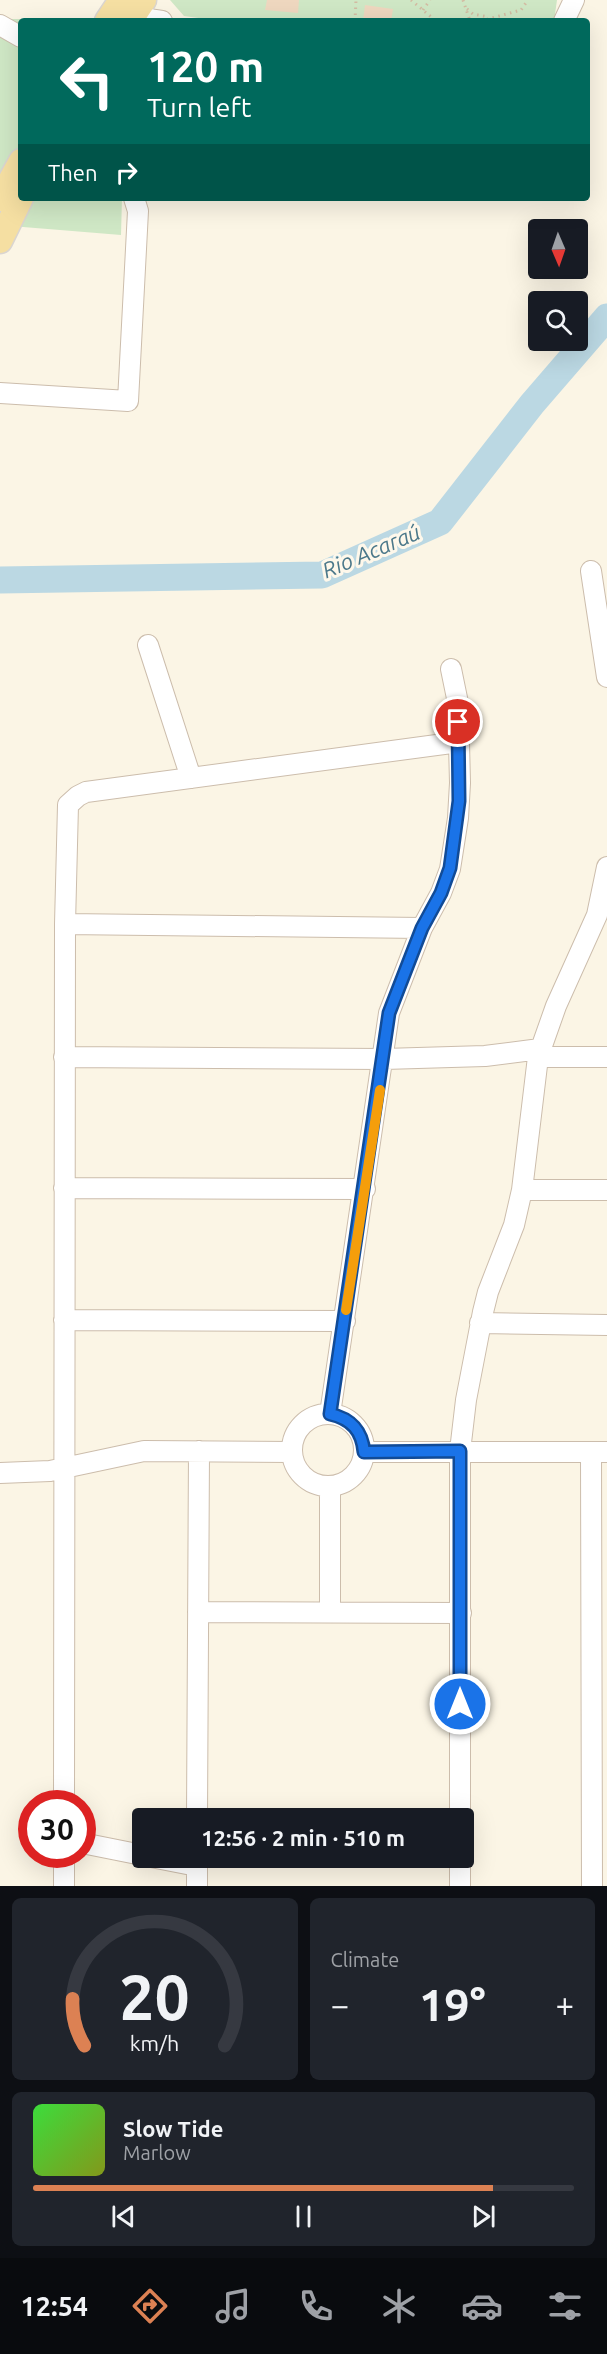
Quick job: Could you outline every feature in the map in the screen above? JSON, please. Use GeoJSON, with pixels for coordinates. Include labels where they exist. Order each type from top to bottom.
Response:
{"type":"FeatureCollection","features":[{"type":"Feature","properties":{"kind":"main road"},"geometry":{"type":"LineString","coordinates":[[0,200],[18,167]]}},
{"type":"Feature","properties":{"kind":"main road"},"geometry":{"type":"LineString","coordinates":[[0,241],[20,201]]}},
{"type":"Feature","properties":{"kind":"street"},"geometry":{"type":"LineString","coordinates":[[565,18],[574,0]]}},
{"type":"Feature","properties":{"kind":"street"},"geometry":{"type":"LineString","coordinates":[[0,25],[18,35]]}},
{"type":"Feature","properties":{"kind":"street"},"geometry":{"type":"LineString","coordinates":[[0,393],[128,401],[138,202]]}},
{"type":"Feature","properties":{"kind":"street"},"geometry":{"type":"LineString","coordinates":[[591,571],[604,638],[607,677]]}},
{"type":"Feature","properties":{"kind":"street"},"geometry":{"type":"LineString","coordinates":[[148,645],[191,778]]}},
{"type":"Feature","properties":{"kind":"street"},"geometry":{"type":"LineString","coordinates":[[330,1414],[365,1189],[389,1013],[422,928],[441,893],[450,868],[458,818],[459,741],[458,702],[451,669]]}},
{"type":"Feature","properties":{"kind":"street"},"geometry":{"type":"LineString","coordinates":[[64,1790],[66,810],[71,800],[86,792],[459,741]]}},
{"type":"Feature","properties":{"kind":"street"},"geometry":{"type":"LineString","coordinates":[[460,1808],[460,1451],[466,1400],[488,1292],[514,1225],[522,1190],[539,1053],[556,1006],[599,925],[597,915],[607,867]]}},
{"type":"Feature","properties":{"kind":"street"},"geometry":{"type":"LineString","coordinates":[[65,924],[422,928]]}},
{"type":"Feature","properties":{"kind":"street"},"geometry":{"type":"LineString","coordinates":[[64,1057],[384,1059],[539,1053],[607,1057]]}},
{"type":"Feature","properties":{"kind":"street"},"geometry":{"type":"LineString","coordinates":[[64,1188],[365,1189]]}},
{"type":"Feature","properties":{"kind":"street"},"geometry":{"type":"LineString","coordinates":[[522,1190],[607,1190]]}},
{"type":"Feature","properties":{"kind":"street"},"geometry":{"type":"LineString","coordinates":[[64,1320],[345,1321]]}},
{"type":"Feature","properties":{"kind":"street"},"geometry":{"type":"LineString","coordinates":[[480,1323],[607,1325]]}},
{"type":"Feature","properties":{"kind":"street"},"geometry":{"type":"LineString","coordinates":[[330,1414],[342,1416],[359,1431],[364,1452],[357,1472],[350,1479],[330,1487],[308,1481],[299,1473],[293,1463],[291,1452],[292,1439],[298,1428],[307,1420],[318,1415],[330,1414]]}},
{"type":"Feature","properties":{"kind":"street"},"geometry":{"type":"LineString","coordinates":[[0,1473],[50,1471],[144,1451],[291,1452]]}},
{"type":"Feature","properties":{"kind":"street"},"geometry":{"type":"LineString","coordinates":[[197,1808],[199,1451]]}},
{"type":"Feature","properties":{"kind":"street"},"geometry":{"type":"LineString","coordinates":[[364,1452],[599,1452],[592,1886]]}},
{"type":"Feature","properties":{"kind":"street"},"geometry":{"type":"LineString","coordinates":[[330,1487],[330,1612]]}},
{"type":"Feature","properties":{"kind":"street"},"geometry":{"type":"LineString","coordinates":[[198,1612],[461,1613]]}},
{"type":"Feature","properties":{"kind":"street"},"geometry":{"type":"LineString","coordinates":[[96,1846],[132,1853]]}},
{"type":"Feature","properties":{"kind":"street"},"geometry":{"type":"LineString","coordinates":[[64,1868],[64,1886]]}},
{"type":"Feature","properties":{"kind":"street"},"geometry":{"type":"LineString","coordinates":[[460,1868],[460,1886]]}},
{"type":"Feature","properties":{"kind":"path"},"geometry":{"type":"LineString","coordinates":[[355,18],[356,0]]}},
{"type":"Feature","properties":{"kind":"path"},"geometry":{"type":"LineString","coordinates":[[411,0],[432,18]]}},
{"type":"Feature","properties":{"kind":"path"},"geometry":{"type":"LineString","coordinates":[[423,10],[430,0]]}},
{"type":"Feature","properties":{"kind":"path"},"geometry":{"type":"LineString","coordinates":[[463,0],[469,18]]}},
{"type":"Feature","properties":{"kind":"path"},"geometry":{"type":"LineString","coordinates":[[467,9],[473,14],[484,17],[521,10],[528,0]]}},
{"type":"Feature","properties":{"kind":"path"},"geometry":{"type":"LineString","coordinates":[[488,18],[496,15]]}},
{"type":"Feature","properties":{"kind":"green space"},"geometry":{"type":"Polygon","coordinates":[[[170,0],[557,0],[554,18],[198,18],[184,16],[170,0]]]}},
{"type":"Feature","properties":{"kind":"green space"},"geometry":{"type":"Polygon","coordinates":[[[0,19],[18,19],[18,157],[0,187],[0,19]]]}},
{"type":"Feature","properties":{"kind":"green space"},"geometry":{"type":"Polygon","coordinates":[[[27,201],[122,201],[121,235],[11,226],[27,201]]]}},
{"type":"Feature","properties":{"kind":"building"},"geometry":{"type":"Polygon","coordinates":[[[267,0],[299,0],[298,13],[265,10],[267,0]]]}},
{"type":"Feature","properties":{"kind":"building"},"geometry":{"type":"Polygon","coordinates":[[[365,5],[393,9],[392,18],[363,18],[365,5]]]}},
{"type":"Feature","properties":{"kind":"waterway","name":"Rio Acaraú"},"geometry":{"type":"LineString","coordinates":[[0,580],[322,575],[440,522],[532,404],[607,317]]}},
{"type":"Feature","properties":{"kind":"slow traffic"},"geometry":{"type":"LineString","coordinates":[[346,1310],[380,1090]]}},
{"type":"Feature","properties":{"kind":"route"},"geometry":{"type":"LineString","coordinates":[[458,722],[460,783],[458,818],[450,868],[441,893],[422,928],[389,1013],[362,1211],[330,1414],[342,1416],[351,1422],[359,1431],[364,1452],[460,1451],[460,1704]]}}]}
